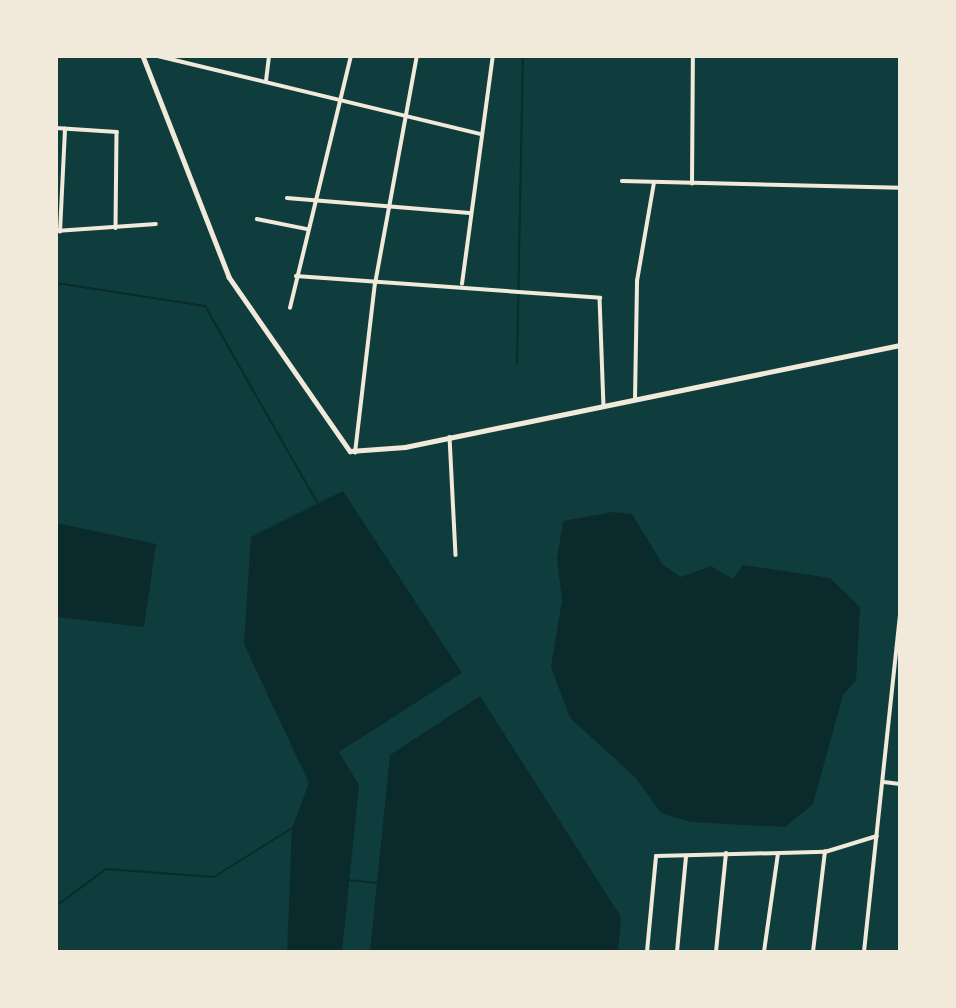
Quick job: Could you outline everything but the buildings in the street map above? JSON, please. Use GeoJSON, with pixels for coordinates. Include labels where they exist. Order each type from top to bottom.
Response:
{"type":"FeatureCollection","features":[{"type":"Feature","properties":{"kind":"street"},"geometry":{"type":"LineString","coordinates":[[143,56],[229,277],[345,448],[355,453],[450,437],[900,345]]}},
{"type":"Feature","properties":{"kind":"street"},"geometry":{"type":"LineString","coordinates":[[158,56],[266,81],[404,118],[481,134]]}},
{"type":"Feature","properties":{"kind":"street"},"geometry":{"type":"LineString","coordinates":[[266,81],[270,56]]}},
{"type":"Feature","properties":{"kind":"street"},"geometry":{"type":"LineString","coordinates":[[290,308],[351,56]]}},
{"type":"Feature","properties":{"kind":"street"},"geometry":{"type":"LineString","coordinates":[[355,453],[375,284],[417,56]]}},
{"type":"Feature","properties":{"kind":"street"},"geometry":{"type":"LineString","coordinates":[[462,284],[469,213],[493,56]]}},
{"type":"Feature","properties":{"kind":"street"},"geometry":{"type":"LineString","coordinates":[[692,184],[693,56]]}},
{"type":"Feature","properties":{"kind":"street"},"geometry":{"type":"LineString","coordinates":[[56,128],[117,132],[116,228]]}},
{"type":"Feature","properties":{"kind":"street"},"geometry":{"type":"LineString","coordinates":[[65,129],[58,232],[156,224]]}},
{"type":"Feature","properties":{"kind":"street"},"geometry":{"type":"LineString","coordinates":[[622,181],[900,188]]}},
{"type":"Feature","properties":{"kind":"street"},"geometry":{"type":"LineString","coordinates":[[635,399],[637,281],[653,183]]}},
{"type":"Feature","properties":{"kind":"street"},"geometry":{"type":"LineString","coordinates":[[287,198],[387,210],[469,213]]}},
{"type":"Feature","properties":{"kind":"street"},"geometry":{"type":"LineString","coordinates":[[257,219],[307,229]]}},
{"type":"Feature","properties":{"kind":"street"},"geometry":{"type":"LineString","coordinates":[[296,276],[375,284],[462,284],[604,302],[604,405]]}},
{"type":"Feature","properties":{"kind":"street"},"geometry":{"type":"LineString","coordinates":[[450,437],[456,555]]}},
{"type":"Feature","properties":{"kind":"street"},"geometry":{"type":"LineString","coordinates":[[864,952],[900,617]]}},
{"type":"Feature","properties":{"kind":"street"},"geometry":{"type":"LineString","coordinates":[[884,782],[900,784]]}},
{"type":"Feature","properties":{"kind":"street"},"geometry":{"type":"LineString","coordinates":[[647,952],[654,859],[825,852],[877,836]]}},
{"type":"Feature","properties":{"kind":"street"},"geometry":{"type":"LineString","coordinates":[[813,952],[825,852]]}},
{"type":"Feature","properties":{"kind":"street"},"geometry":{"type":"LineString","coordinates":[[764,952],[778,853]]}},
{"type":"Feature","properties":{"kind":"street"},"geometry":{"type":"LineString","coordinates":[[716,952],[726,854]]}},
{"type":"Feature","properties":{"kind":"street"},"geometry":{"type":"LineString","coordinates":[[677,952],[687,856]]}},
{"type":"Feature","properties":{"kind":"water"},"geometry":{"type":"Polygon","coordinates":[[[343,491],[462,673],[339,752],[359,785],[342,952],[287,952],[292,828],[309,783],[244,644],[251,537],[343,491]]]}},
{"type":"Feature","properties":{"kind":"water"},"geometry":{"type":"Polygon","coordinates":[[[613,512],[632,514],[663,565],[681,577],[711,566],[733,579],[743,565],[830,578],[860,607],[856,680],[843,695],[813,804],[785,827],[691,822],[661,813],[635,777],[570,718],[551,667],[562,600],[557,559],[563,521],[613,512]]]}},
{"type":"Feature","properties":{"kind":"water"},"geometry":{"type":"Polygon","coordinates":[[[56,523],[156,544],[144,627],[56,617],[56,523]]]}},
{"type":"Feature","properties":{"kind":"water"},"geometry":{"type":"Polygon","coordinates":[[[480,696],[621,917],[618,952],[370,952],[390,755],[480,696]]]}},
{"type":"Feature","properties":{"kind":"waterway"},"geometry":{"type":"LineString","coordinates":[[517,363],[523,56]]}},
{"type":"Feature","properties":{"kind":"waterway"},"geometry":{"type":"LineString","coordinates":[[56,283],[205,306],[317,502]]}},
{"type":"Feature","properties":{"kind":"waterway"},"geometry":{"type":"LineString","coordinates":[[56,906],[106,869],[214,877],[292,828]]}},
{"type":"Feature","properties":{"kind":"waterway"},"geometry":{"type":"LineString","coordinates":[[349,880],[377,883]]}}]}
